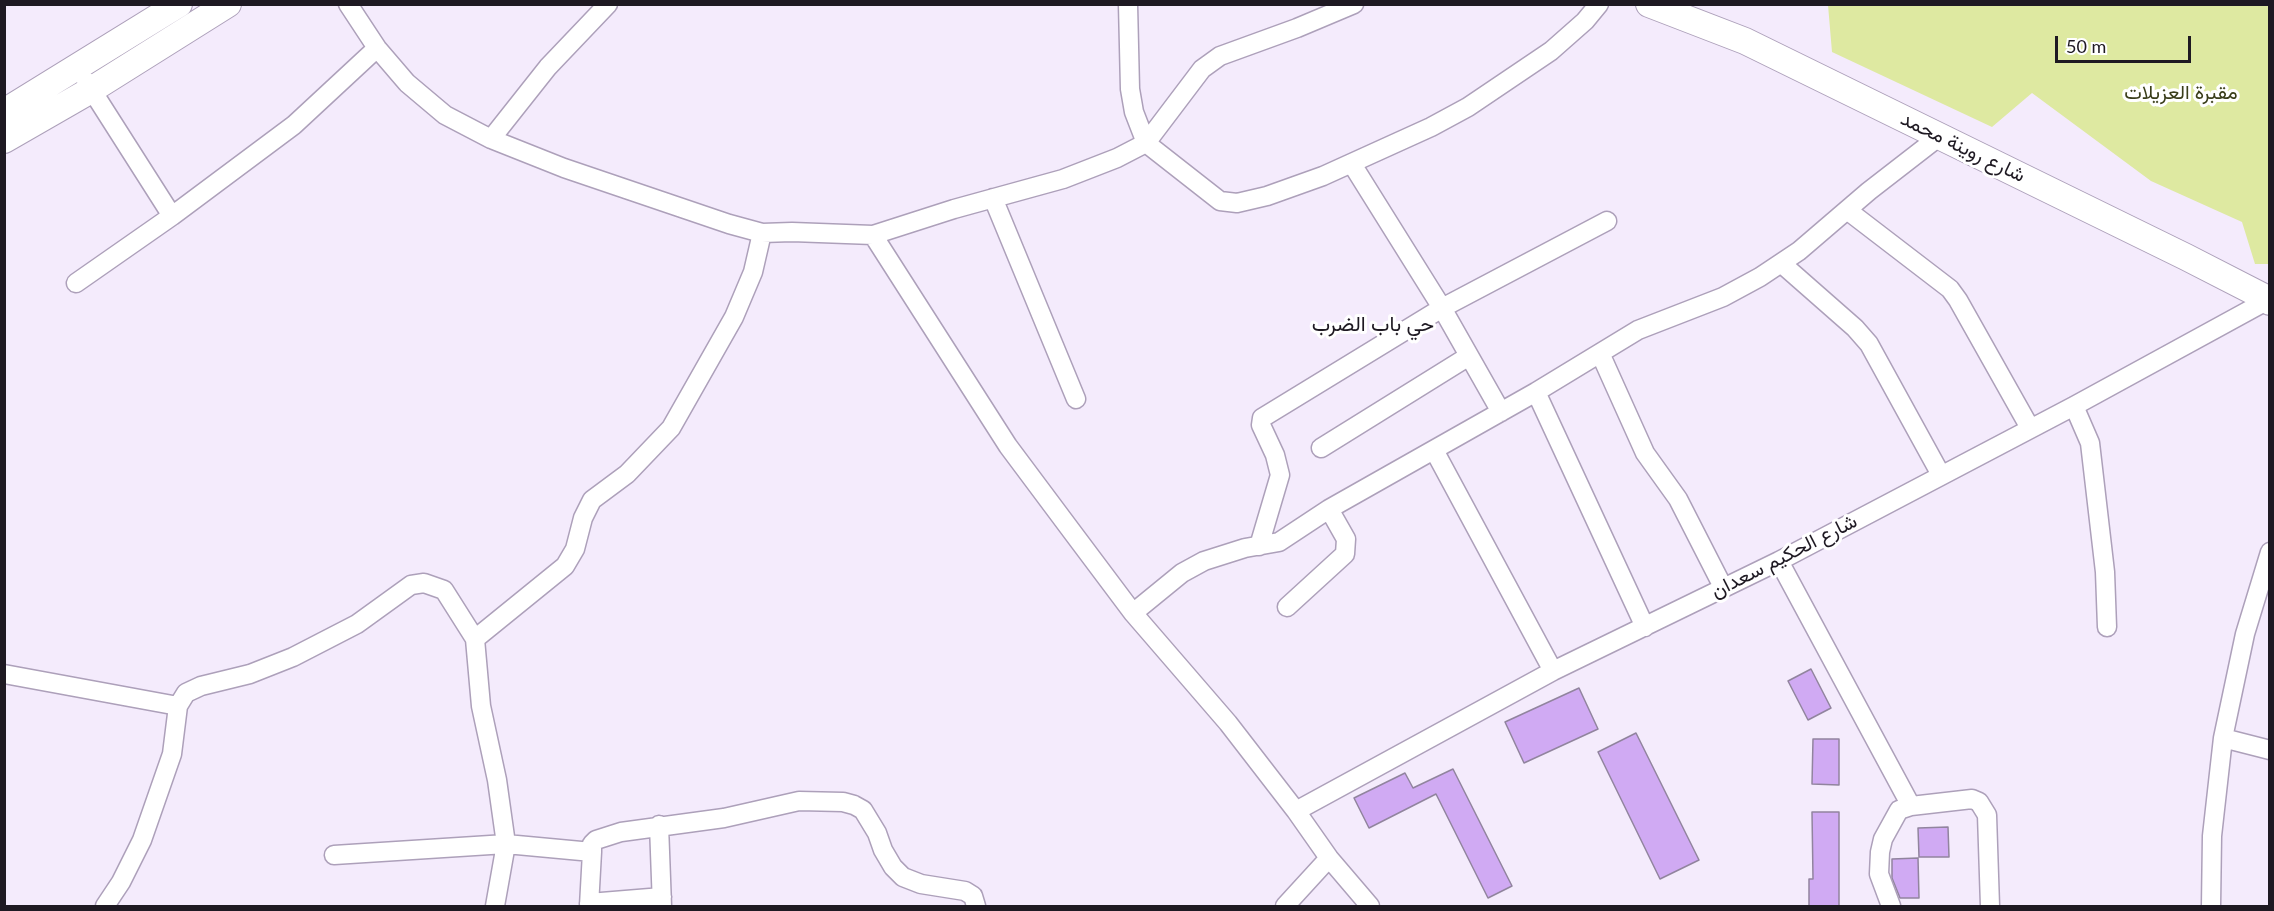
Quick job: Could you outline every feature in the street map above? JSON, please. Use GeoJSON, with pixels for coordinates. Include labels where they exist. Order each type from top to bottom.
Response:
{"type":"FeatureCollection","features":[{"type":"Feature","properties":{"kind":"main road"},"geometry":{"type":"LineString","coordinates":[[4,112],[179,4]]}},
{"type":"Feature","properties":{"kind":"main road"},"geometry":{"type":"LineString","coordinates":[[4,140],[91,90],[228,4]]}},
{"type":"Feature","properties":{"kind":"main road","name":"شارع روينة محمد"},"geometry":{"type":"LineString","coordinates":[[1649,4],[1744,41],[2269,300]]}},
{"type":"Feature","properties":{"kind":"street"},"geometry":{"type":"LineString","coordinates":[[348,4],[377,48],[407,83],[445,115],[491,139],[564,168],[762,233],[873,235],[1063,179],[1117,158],[1146,143],[1202,69],[1220,56],[1354,4]]}},
{"type":"Feature","properties":{"kind":"street"},"geometry":{"type":"LineString","coordinates":[[491,139],[548,67],[608,4]]}},
{"type":"Feature","properties":{"kind":"street"},"geometry":{"type":"LineString","coordinates":[[1128,4],[1130,89],[1134,112],[1146,143],[1220,201],[1237,203],[1266,196],[1352,164],[1468,107],[1551,51],[1586,21],[1599,4]]}},
{"type":"Feature","properties":{"kind":"street"},"geometry":{"type":"LineString","coordinates":[[76,283],[172,216],[294,124],[377,48]]}},
{"type":"Feature","properties":{"kind":"street"},"geometry":{"type":"LineString","coordinates":[[79,66],[91,90],[172,216]]}},
{"type":"Feature","properties":{"kind":"street"},"geometry":{"type":"LineString","coordinates":[[1133,613],[1182,573],[1204,561],[1231,552],[1279,542],[1329,509],[1536,392],[1638,330],[1723,297],[1781,263],[1940,136]]}},
{"type":"Feature","properties":{"kind":"street"},"geometry":{"type":"LineString","coordinates":[[1352,164],[1442,308],[1501,412]]}},
{"type":"Feature","properties":{"kind":"street"},"geometry":{"type":"LineString","coordinates":[[993,198],[1076,399]]}},
{"type":"Feature","properties":{"kind":"street"},"geometry":{"type":"LineString","coordinates":[[1847,210],[1950,290],[1958,300],[2030,429]]}},
{"type":"Feature","properties":{"kind":"street"},"geometry":{"type":"LineString","coordinates":[[1259,546],[1280,475],[1275,455],[1261,425],[1262,418],[1442,308],[1607,222]]}},
{"type":"Feature","properties":{"kind":"street"},"geometry":{"type":"LineString","coordinates":[[475,639],[565,566],[575,549],[583,518],[592,500],[627,474],[671,428],[734,317],[753,272],[762,233]]}},
{"type":"Feature","properties":{"kind":"street"},"geometry":{"type":"LineString","coordinates":[[873,235],[1008,446],[1133,613],[1228,723],[1329,858],[1370,906]]}},
{"type":"Feature","properties":{"kind":"street"},"geometry":{"type":"LineString","coordinates":[[1781,263],[1855,328],[1869,344],[1941,475]]}},
{"type":"Feature","properties":{"kind":"street","name":"شارع الحكيم سعدان"},"geometry":{"type":"LineString","coordinates":[[1296,811],[1553,671],[1779,561],[2074,406],[2269,300]]}},
{"type":"Feature","properties":{"kind":"street"},"geometry":{"type":"LineString","coordinates":[[1600,353],[1645,453],[1678,499],[1723,587]]}},
{"type":"Feature","properties":{"kind":"street"},"geometry":{"type":"LineString","coordinates":[[1321,448],[1469,356]]}},
{"type":"Feature","properties":{"kind":"street"},"geometry":{"type":"LineString","coordinates":[[1536,392],[1645,627]]}},
{"type":"Feature","properties":{"kind":"street"},"geometry":{"type":"LineString","coordinates":[[2074,406],[2090,443],[2105,572],[2107,627]]}},
{"type":"Feature","properties":{"kind":"street"},"geometry":{"type":"LineString","coordinates":[[1434,450],[1553,671]]}},
{"type":"Feature","properties":{"kind":"street"},"geometry":{"type":"LineString","coordinates":[[1287,607],[1345,554],[1346,539],[1329,509]]}},
{"type":"Feature","properties":{"kind":"street"},"geometry":{"type":"LineString","coordinates":[[2211,906],[2212,836],[2223,738],[2245,634],[2270,552]]}},
{"type":"Feature","properties":{"kind":"street"},"geometry":{"type":"LineString","coordinates":[[1779,561],[1911,806]]}},
{"type":"Feature","properties":{"kind":"street"},"geometry":{"type":"LineString","coordinates":[[105,906],[121,882],[142,840],[172,754],[178,706],[186,693],[201,686],[250,674],[329,640],[357,624],[411,585],[424,583],[444,590],[475,639],[482,706],[497,780],[506,844],[495,906]]}},
{"type":"Feature","properties":{"kind":"street"},"geometry":{"type":"LineString","coordinates":[[4,674],[178,706]]}},
{"type":"Feature","properties":{"kind":"street"},"geometry":{"type":"LineString","coordinates":[[2223,738],[2270,750]]}},
{"type":"Feature","properties":{"kind":"street"},"geometry":{"type":"LineString","coordinates":[[1891,906],[1880,874],[1880,852],[1883,839],[1899,810],[1911,806],[1972,799],[1979,802],[1987,815],[1990,906]]}},
{"type":"Feature","properties":{"kind":"street"},"geometry":{"type":"LineString","coordinates":[[659,825],[662,902],[589,905],[592,843],[596,840],[621,832],[659,825],[724,818],[798,801],[820,800],[854,805],[863,810],[893,867],[903,877],[921,884],[965,891],[973,896],[976,906]]}},
{"type":"Feature","properties":{"kind":"street"},"geometry":{"type":"LineString","coordinates":[[334,855],[506,844],[592,852]]}},
{"type":"Feature","properties":{"kind":"street"},"geometry":{"type":"LineString","coordinates":[[1285,906],[1329,858]]}},
{"type":"Feature","properties":{"kind":"green space","name":"مقبرة العزيلات"},"geometry":{"type":"Polygon","coordinates":[[[1828,5],[2269,5],[2269,264],[2255,264],[2242,222],[2151,181],[2032,93],[1992,127],[1832,52],[1828,5]]]}},
{"type":"Feature","properties":{"kind":"building"},"geometry":{"type":"Polygon","coordinates":[[[1811,669],[1831,708],[1808,720],[1788,681],[1811,669]]]}},
{"type":"Feature","properties":{"kind":"building"},"geometry":{"type":"Polygon","coordinates":[[[1579,688],[1598,729],[1524,763],[1505,722],[1579,688]]]}},
{"type":"Feature","properties":{"kind":"building"},"geometry":{"type":"Polygon","coordinates":[[[1636,733],[1699,860],[1660,879],[1598,752],[1636,733]]]}},
{"type":"Feature","properties":{"kind":"building"},"geometry":{"type":"Polygon","coordinates":[[[1813,739],[1839,739],[1839,785],[1812,784],[1813,739]]]}},
{"type":"Feature","properties":{"kind":"building"},"geometry":{"type":"Polygon","coordinates":[[[1453,769],[1512,886],[1488,898],[1436,794],[1369,828],[1354,798],[1405,773],[1413,788],[1453,769]]]}},
{"type":"Feature","properties":{"kind":"building"},"geometry":{"type":"Polygon","coordinates":[[[1812,812],[1839,812],[1839,906],[1809,906],[1809,879],[1813,879],[1812,812]]]}},
{"type":"Feature","properties":{"kind":"building"},"geometry":{"type":"Polygon","coordinates":[[[1948,827],[1949,857],[1919,857],[1918,828],[1948,827]]]}},
{"type":"Feature","properties":{"kind":"building"},"geometry":{"type":"Polygon","coordinates":[[[1918,858],[1919,898],[1900,898],[1892,878],[1892,859],[1918,858]]]}},
{"type":"Feature","properties":{"kind":"district","name":"حي باب الضرب"},"geometry":{"type":"Point","coordinates":[1373,324]}}]}
